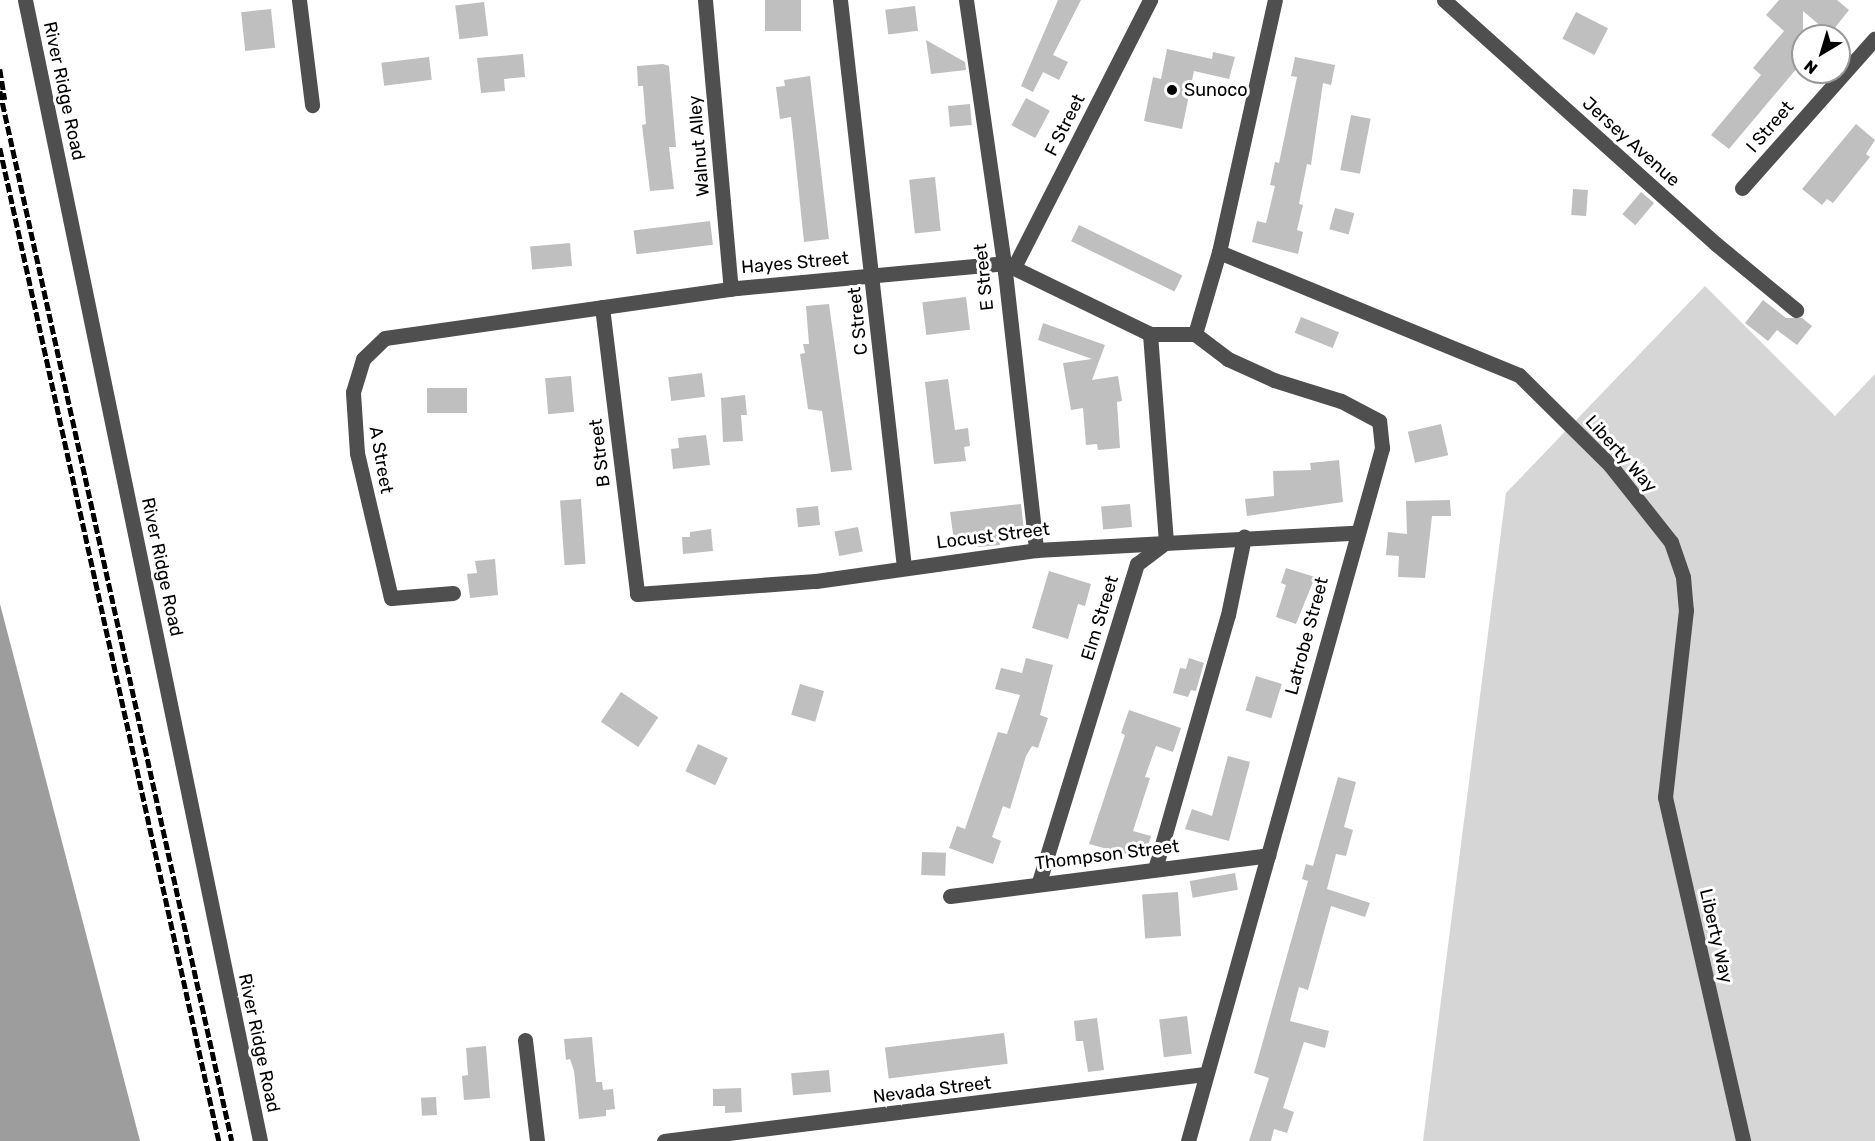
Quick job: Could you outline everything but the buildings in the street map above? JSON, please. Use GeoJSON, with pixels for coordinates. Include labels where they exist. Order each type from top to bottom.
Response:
{"type":"FeatureCollection","features":[{"type":"Feature","properties":{"kind":"street","name":"River Ridge Road"},"geometry":{"type":"LineString","coordinates":[[26,0],[260,1141]]}},
{"type":"Feature","properties":{"kind":"street"},"geometry":{"type":"LineString","coordinates":[[299,0],[312,105]]}},
{"type":"Feature","properties":{"kind":"street","name":"Walnut Alley"},"geometry":{"type":"LineString","coordinates":[[705,0],[731,289]]}},
{"type":"Feature","properties":{"kind":"street","name":"C Street"},"geometry":{"type":"LineString","coordinates":[[840,0],[873,275],[904,567]]}},
{"type":"Feature","properties":{"kind":"street","name":"E Street"},"geometry":{"type":"LineString","coordinates":[[966,0],[1009,265],[1036,550]]}},
{"type":"Feature","properties":{"kind":"street","name":"F Street"},"geometry":{"type":"LineString","coordinates":[[1009,265],[1150,0]]}},
{"type":"Feature","properties":{"kind":"street"},"geometry":{"type":"LineString","coordinates":[[1009,265],[1150,334],[1194,334],[1219,252],[1273,0]]}},
{"type":"Feature","properties":{"kind":"street","name":"Jersey Avenue"},"geometry":{"type":"LineString","coordinates":[[1445,0],[1716,244],[1796,310]]}},
{"type":"Feature","properties":{"kind":"street","name":"I Street"},"geometry":{"type":"LineString","coordinates":[[1742,188],[1875,38]]}},
{"type":"Feature","properties":{"kind":"street","name":"Liberty Way"},"geometry":{"type":"LineString","coordinates":[[1219,252],[1519,375],[1610,465],[1671,542],[1683,577],[1686,610],[1665,797],[1743,1141]]}},
{"type":"Feature","properties":{"kind":"street","name":"Hayes Street"},"geometry":{"type":"LineString","coordinates":[[385,338],[731,289],[1009,265]]}},
{"type":"Feature","properties":{"kind":"street","name":"B Street"},"geometry":{"type":"LineString","coordinates":[[602,308],[637,594]]}},
{"type":"Feature","properties":{"kind":"street"},"geometry":{"type":"LineString","coordinates":[[1150,334],[1166,542]]}},
{"type":"Feature","properties":{"kind":"street","name":"Latrobe Street"},"geometry":{"type":"LineString","coordinates":[[1188,1141],[1356,533],[1382,448],[1379,421],[1341,402],[1274,380],[1228,359],[1194,334]]}},
{"type":"Feature","properties":{"kind":"street","name":"A Street"},"geometry":{"type":"LineString","coordinates":[[385,338],[363,359],[353,392],[357,453],[391,598],[453,593]]}},
{"type":"Feature","properties":{"kind":"street","name":"Locust Street"},"geometry":{"type":"LineString","coordinates":[[637,594],[816,581],[1036,550],[1245,537],[1356,533]]}},
{"type":"Feature","properties":{"kind":"street"},"geometry":{"type":"LineString","coordinates":[[1155,868],[1228,615],[1245,537]]}},
{"type":"Feature","properties":{"kind":"street","name":"Elm Street"},"geometry":{"type":"LineString","coordinates":[[1039,882],[1137,564],[1166,542]]}},
{"type":"Feature","properties":{"kind":"street","name":"Thompson Street"},"geometry":{"type":"LineString","coordinates":[[950,896],[1039,882],[1268,855]]}},
{"type":"Feature","properties":{"kind":"street"},"geometry":{"type":"LineString","coordinates":[[525,1040],[537,1141]]}},
{"type":"Feature","properties":{"kind":"street","name":"Nevada Street"},"geometry":{"type":"LineString","coordinates":[[664,1141],[768,1136],[1205,1074]]}},
{"type":"Feature","properties":{"kind":"shaded area"},"geometry":{"type":"Polygon","coordinates":[[[1705,286],[1835,416],[1875,374],[1875,1141],[1423,1141],[1506,493],[1705,286]]]}},
{"type":"Feature","properties":{"kind":"shaded area"},"geometry":{"type":"Polygon","coordinates":[[[0,604],[140,1141],[0,1141],[0,604]]]}},
{"type":"Feature","properties":{"kind":"railway"},"geometry":{"type":"LineString","coordinates":[[0,69],[5,100]]}},
{"type":"Feature","properties":{"kind":"railway"},"geometry":{"type":"LineString","coordinates":[[0,91],[232,1141]]}},
{"type":"Feature","properties":{"kind":"railway"},"geometry":{"type":"LineString","coordinates":[[0,148],[219,1141]]}},
{"type":"Feature","properties":{"kind":"place","name":"Sunoco"},"geometry":{"type":"Point","coordinates":[1172,90]}}]}
